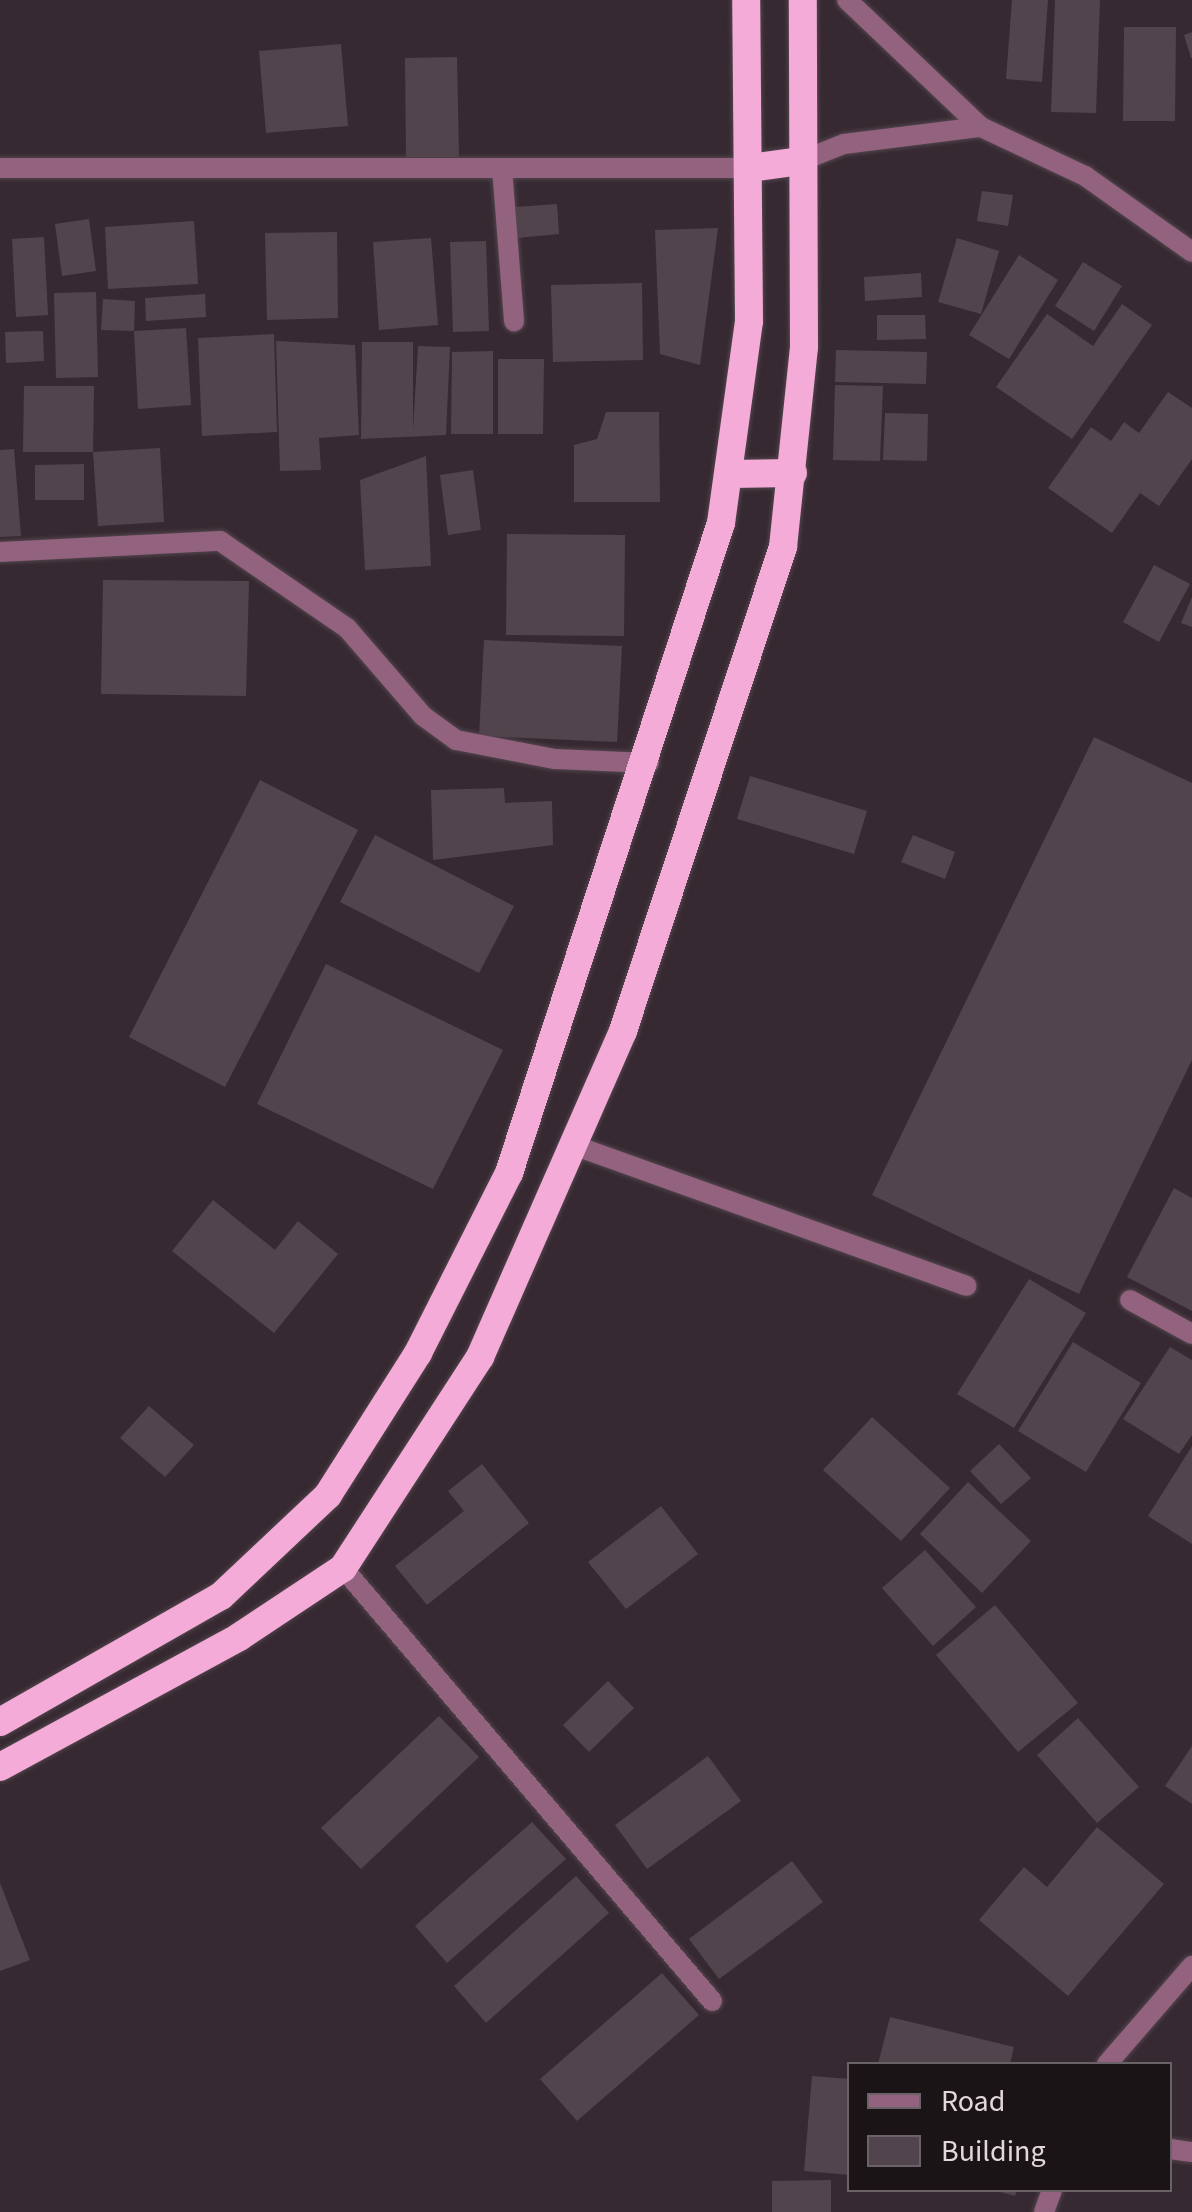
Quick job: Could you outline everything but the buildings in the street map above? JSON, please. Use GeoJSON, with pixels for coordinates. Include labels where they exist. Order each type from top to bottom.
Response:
{"type":"FeatureCollection","features":[{"type":"Feature","properties":{"kind":"highway"},"geometry":{"type":"LineString","coordinates":[[0,1722],[221,1596],[328,1495],[418,1352],[509,1173],[649,762],[729,474],[748,321],[746,0]]}},
{"type":"Feature","properties":{"kind":"highway"},"geometry":{"type":"LineString","coordinates":[[0,1767],[239,1637],[343,1568],[480,1357],[623,1031],[782,546],[804,347],[800,160],[804,0]]}},
{"type":"Feature","properties":{"kind":"highway"},"geometry":{"type":"LineString","coordinates":[[750,168],[800,160]]}},
{"type":"Feature","properties":{"kind":"highway"},"geometry":{"type":"LineString","coordinates":[[729,474],[793,473]]}},
{"type":"Feature","properties":{"kind":"street"},"geometry":{"type":"LineString","coordinates":[[848,0],[981,127],[1085,176],[1192,252]]}},
{"type":"Feature","properties":{"kind":"street"},"geometry":{"type":"LineString","coordinates":[[800,160],[844,144],[981,127]]}},
{"type":"Feature","properties":{"kind":"street"},"geometry":{"type":"LineString","coordinates":[[0,168],[750,168]]}},
{"type":"Feature","properties":{"kind":"street"},"geometry":{"type":"LineString","coordinates":[[502,168],[514,322]]}},
{"type":"Feature","properties":{"kind":"street"},"geometry":{"type":"LineString","coordinates":[[0,552],[220,541],[347,628],[422,716],[456,740],[555,759],[649,762]]}},
{"type":"Feature","properties":{"kind":"street"},"geometry":{"type":"LineString","coordinates":[[573,1145],[967,1286]]}},
{"type":"Feature","properties":{"kind":"street"},"geometry":{"type":"LineString","coordinates":[[1130,1300],[1192,1334]]}},
{"type":"Feature","properties":{"kind":"street"},"geometry":{"type":"LineString","coordinates":[[343,1568],[712,2000]]}},
{"type":"Feature","properties":{"kind":"street"},"geometry":{"type":"LineString","coordinates":[[1108,2062],[1192,1966]]}}]}
